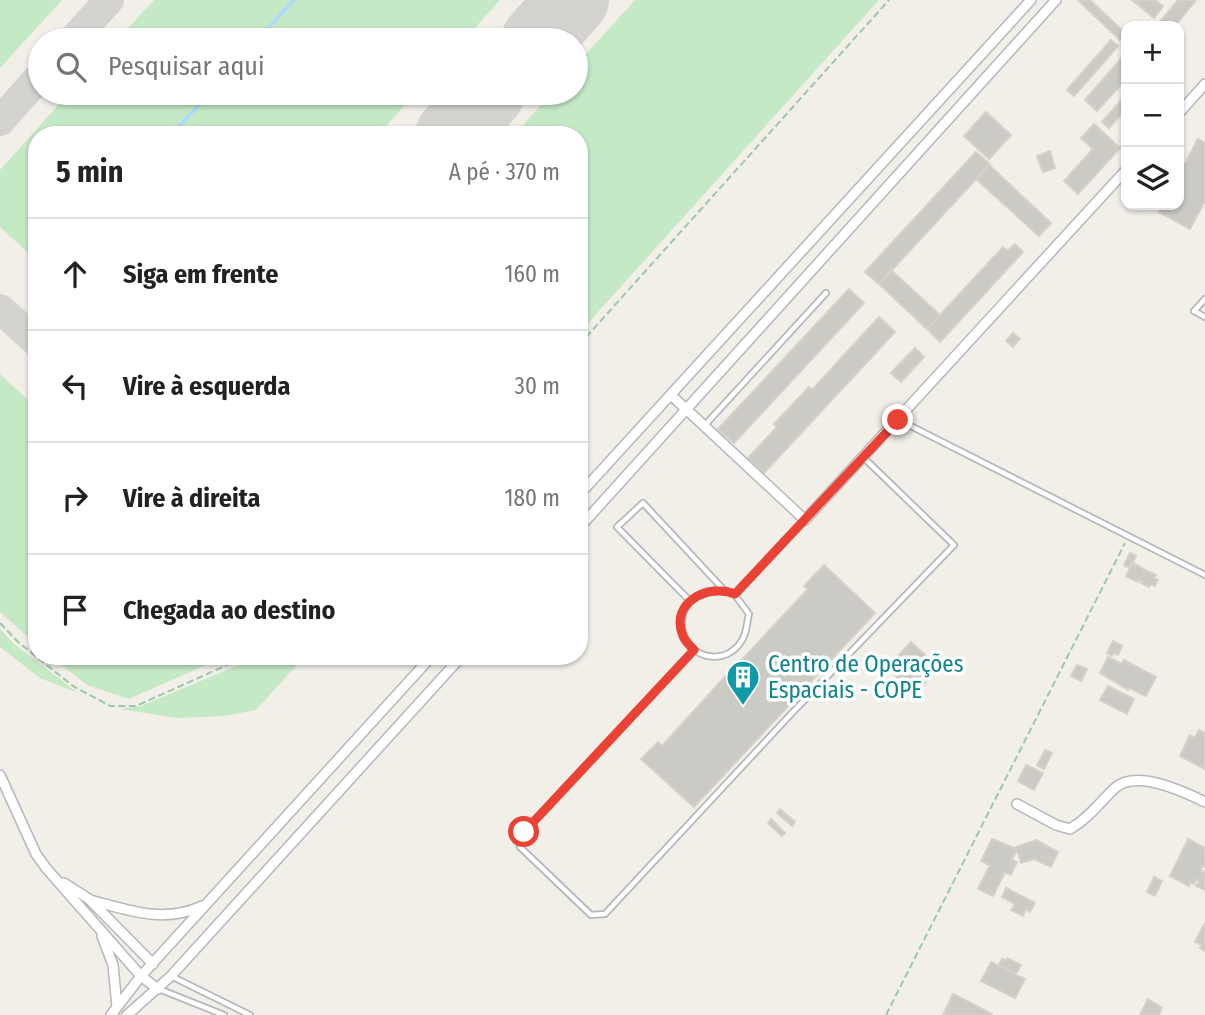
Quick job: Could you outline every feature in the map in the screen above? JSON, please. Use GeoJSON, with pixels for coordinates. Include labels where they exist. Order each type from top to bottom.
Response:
{"type":"FeatureCollection","features":[{"type":"Feature","properties":{"kind":"street"},"geometry":{"type":"LineString","coordinates":[[588,485],[1031,0]]}},
{"type":"Feature","properties":{"kind":"street"},"geometry":{"type":"LineString","coordinates":[[588,518],[1056,0]]}},
{"type":"Feature","properties":{"kind":"street"},"geometry":{"type":"LineString","coordinates":[[1184,107],[1205,84]]}},
{"type":"Feature","properties":{"kind":"street"},"geometry":{"type":"LineString","coordinates":[[671,395],[805,520],[1121,175]]}},
{"type":"Feature","properties":{"kind":"street"},"geometry":{"type":"LineString","coordinates":[[697,366],[697,380],[703,384],[713,381]]}},
{"type":"Feature","properties":{"kind":"street"},"geometry":{"type":"LineString","coordinates":[[611,461],[617,458],[625,461],[629,468],[627,475]]}},
{"type":"Feature","properties":{"kind":"street"},"geometry":{"type":"LineString","coordinates":[[114,1011],[141,976],[424,665]]}},
{"type":"Feature","properties":{"kind":"street"},"geometry":{"type":"LineString","coordinates":[[127,1015],[171,976],[454,665]]}},
{"type":"Feature","properties":{"kind":"street"},"geometry":{"type":"LineString","coordinates":[[0,775],[36,854],[100,931],[141,976],[158,989]]}},
{"type":"Feature","properties":{"kind":"street"},"geometry":{"type":"LineString","coordinates":[[1017,804],[1056,825],[1070,829],[1084,820],[1124,782],[1163,784],[1205,802]]}},
{"type":"Feature","properties":{"kind":"street"},"geometry":{"type":"LineString","coordinates":[[54,877],[89,899],[153,964]]}},
{"type":"Feature","properties":{"kind":"street"},"geometry":{"type":"LineString","coordinates":[[89,899],[159,916],[185,914],[206,904]]}},
{"type":"Feature","properties":{"kind":"street"},"geometry":{"type":"LineString","coordinates":[[100,931],[113,965],[114,1011]]}},
{"type":"Feature","properties":{"kind":"lane"},"geometry":{"type":"LineString","coordinates":[[705,426],[826,293]]}},
{"type":"Feature","properties":{"kind":"lane"},"geometry":{"type":"LineString","coordinates":[[1205,299],[1194,311],[1205,317]]}},
{"type":"Feature","properties":{"kind":"lane"},"geometry":{"type":"LineString","coordinates":[[898,420],[1205,575]]}},
{"type":"Feature","properties":{"kind":"lane"},"geometry":{"type":"LineString","coordinates":[[694,650],[524,832],[520,847],[591,915],[605,914],[791,714],[954,545],[864,457]]}},
{"type":"Feature","properties":{"kind":"lane"},"geometry":{"type":"LineString","coordinates":[[689,600],[617,527],[643,503],[723,589],[735,594],[749,614],[744,637],[730,654],[711,658],[694,650],[683,637],[680,619],[689,600],[704,592],[723,589]]}},
{"type":"Feature","properties":{"kind":"lane"},"geometry":{"type":"LineString","coordinates":[[735,594],[805,520]]}},
{"type":"Feature","properties":{"kind":"lane"},"geometry":{"type":"LineString","coordinates":[[171,976],[250,1015]]}},
{"type":"Feature","properties":{"kind":"lane"},"geometry":{"type":"LineString","coordinates":[[158,989],[223,1015]]}},
{"type":"Feature","properties":{"kind":"path"},"geometry":{"type":"LineString","coordinates":[[588,335],[889,0]]}},
{"type":"Feature","properties":{"kind":"path"},"geometry":{"type":"LineString","coordinates":[[887,1015],[1129,536]]}},
{"type":"Feature","properties":{"kind":"path"},"geometry":{"type":"LineString","coordinates":[[0,623],[28,650]]}},
{"type":"Feature","properties":{"kind":"path"},"geometry":{"type":"LineString","coordinates":[[47,665],[73,686],[110,706],[136,706],[227,665]]}},
{"type":"Feature","properties":{"kind":"green space"},"geometry":{"type":"Polygon","coordinates":[[[0,0],[62,0],[36,28],[28,28],[28,37],[0,68],[0,0]]]}},
{"type":"Feature","properties":{"kind":"green space"},"geometry":{"type":"Polygon","coordinates":[[[154,0],[500,0],[475,28],[128,28],[154,0]]]}},
{"type":"Feature","properties":{"kind":"green space"},"geometry":{"type":"Polygon","coordinates":[[[635,0],[879,0],[588,323],[588,126],[522,126],[541,105],[588,105],[588,52],[635,0]]]}},
{"type":"Feature","properties":{"kind":"green space"},"geometry":{"type":"Polygon","coordinates":[[[58,105],[405,105],[386,126],[39,126],[58,105]]]}},
{"type":"Feature","properties":{"kind":"green space"},"geometry":{"type":"Polygon","coordinates":[[[28,139],[28,253],[0,227],[0,170],[28,139]]]}},
{"type":"Feature","properties":{"kind":"green space"},"geometry":{"type":"Polygon","coordinates":[[[0,374],[28,400],[28,637],[0,612],[0,374]]]}},
{"type":"Feature","properties":{"kind":"green space"},"geometry":{"type":"Polygon","coordinates":[[[0,629],[28,655],[28,665],[41,665],[78,693],[40,678],[0,647],[0,629]]]}},
{"type":"Feature","properties":{"kind":"green space"},"geometry":{"type":"Polygon","coordinates":[[[61,665],[206,665],[129,699],[87,685],[61,665]]]}},
{"type":"Feature","properties":{"kind":"green space"},"geometry":{"type":"Polygon","coordinates":[[[239,665],[297,665],[256,710],[225,716],[178,718],[120,709],[141,706],[239,665]]]}},
{"type":"Feature","properties":{"kind":"building"},"geometry":{"type":"Polygon","coordinates":[[[1078,0],[1090,0],[1121,29],[1120,40],[1078,0]]]}},
{"type":"Feature","properties":{"kind":"building"},"geometry":{"type":"Polygon","coordinates":[[[1132,0],[1155,0],[1163,6],[1154,18],[1132,0]]]}},
{"type":"Feature","properties":{"kind":"building"},"geometry":{"type":"Polygon","coordinates":[[[1178,0],[1196,0],[1179,21],[1161,21],[1178,0]]]}},
{"type":"Feature","properties":{"kind":"building"},"geometry":{"type":"Polygon","coordinates":[[[1111,40],[1118,46],[1074,96],[1067,90],[1111,40]]]}},
{"type":"Feature","properties":{"kind":"building"},"geometry":{"type":"Polygon","coordinates":[[[1121,59],[1121,85],[1097,111],[1085,100],[1121,59]]]}},
{"type":"Feature","properties":{"kind":"building"},"geometry":{"type":"Polygon","coordinates":[[[1121,101],[1121,115],[1109,128],[1102,122],[1121,101]]]}},
{"type":"Feature","properties":{"kind":"building"},"geometry":{"type":"Polygon","coordinates":[[[986,112],[1011,135],[989,159],[964,136],[986,112]]]}},
{"type":"Feature","properties":{"kind":"building"},"geometry":{"type":"Polygon","coordinates":[[[1094,124],[1120,148],[1078,194],[1064,181],[1093,149],[1081,138],[1094,124]]]}},
{"type":"Feature","properties":{"kind":"building"},"geometry":{"type":"Polygon","coordinates":[[[1198,139],[1205,143],[1205,201],[1190,229],[1159,212],[1184,210],[1184,166],[1198,139]]]}},
{"type":"Feature","properties":{"kind":"building"},"geometry":{"type":"Polygon","coordinates":[[[1050,151],[1055,168],[1043,172],[1037,156],[1050,151]]]}},
{"type":"Feature","properties":{"kind":"building"},"geometry":{"type":"Polygon","coordinates":[[[976,152],[990,164],[879,284],[865,272],[976,152]]]}},
{"type":"Feature","properties":{"kind":"building"},"geometry":{"type":"Polygon","coordinates":[[[989,165],[1051,223],[1039,236],[976,179],[989,165]]]}},
{"type":"Feature","properties":{"kind":"building"},"geometry":{"type":"Polygon","coordinates":[[[1015,244],[1023,252],[940,342],[927,329],[1003,247],[1008,251],[1015,244]]]}},
{"type":"Feature","properties":{"kind":"building"},"geometry":{"type":"Polygon","coordinates":[[[891,270],[940,315],[927,329],[879,284],[891,270]]]}},
{"type":"Feature","properties":{"kind":"building"},"geometry":{"type":"Polygon","coordinates":[[[849,289],[864,303],[734,443],[718,429],[849,289]]]}},
{"type":"Feature","properties":{"kind":"building"},"geometry":{"type":"Polygon","coordinates":[[[879,317],[895,332],[764,473],[748,458],[777,427],[774,424],[809,387],[812,390],[879,317]]]}},
{"type":"Feature","properties":{"kind":"building"},"geometry":{"type":"Polygon","coordinates":[[[1013,333],[1020,339],[1013,347],[1006,341],[1013,333]]]}},
{"type":"Feature","properties":{"kind":"building"},"geometry":{"type":"Polygon","coordinates":[[[915,348],[924,357],[901,382],[891,373],[915,348]]]}},
{"type":"Feature","properties":{"kind":"building"},"geometry":{"type":"Polygon","coordinates":[[[1130,553],[1136,556],[1130,568],[1124,565],[1130,553]]]}},
{"type":"Feature","properties":{"kind":"building"},"geometry":{"type":"Polygon","coordinates":[[[1133,563],[1156,575],[1154,578],[1158,580],[1155,586],[1151,584],[1149,587],[1141,583],[1142,581],[1138,582],[1126,576],[1133,563]]]}},
{"type":"Feature","properties":{"kind":"building","name":"Centro de Operações Espaciais - COPE"},"geometry":{"type":"Polygon","coordinates":[[[824,565],[875,613],[694,807],[641,759],[658,742],[662,746],[730,671],[744,665],[738,664],[808,589],[804,586],[824,565]]]}},
{"type":"Feature","properties":{"kind":"building"},"geometry":{"type":"Polygon","coordinates":[[[1113,641],[1122,646],[1118,655],[1114,653],[1112,656],[1107,653],[1113,641]]]}},
{"type":"Feature","properties":{"kind":"building"},"geometry":{"type":"Polygon","coordinates":[[[911,642],[931,660],[922,670],[930,677],[924,684],[916,677],[907,686],[887,668],[911,642]]]}},
{"type":"Feature","properties":{"kind":"building"},"geometry":{"type":"Polygon","coordinates":[[[1108,657],[1122,664],[1124,660],[1156,677],[1146,696],[1129,688],[1128,690],[1100,673],[1108,657]]]}},
{"type":"Feature","properties":{"kind":"building"},"geometry":{"type":"Polygon","coordinates":[[[1077,665],[1087,669],[1081,681],[1071,676],[1077,665]]]}},
{"type":"Feature","properties":{"kind":"building"},"geometry":{"type":"Polygon","coordinates":[[[1108,686],[1134,699],[1127,714],[1100,700],[1108,686]]]}},
{"type":"Feature","properties":{"kind":"building"},"geometry":{"type":"Polygon","coordinates":[[[1199,730],[1205,733],[1205,769],[1180,756],[1190,735],[1195,738],[1199,730]]]}},
{"type":"Feature","properties":{"kind":"building"},"geometry":{"type":"Polygon","coordinates":[[[1045,750],[1052,753],[1044,769],[1037,765],[1045,750]]]}},
{"type":"Feature","properties":{"kind":"building"},"geometry":{"type":"Polygon","coordinates":[[[1026,765],[1043,773],[1034,790],[1018,781],[1026,765]]]}},
{"type":"Feature","properties":{"kind":"building"},"geometry":{"type":"Polygon","coordinates":[[[780,809],[795,822],[792,826],[777,813],[780,809]]]}},
{"type":"Feature","properties":{"kind":"building"},"geometry":{"type":"Polygon","coordinates":[[[771,819],[785,833],[782,836],[768,823],[771,819]]]}},
{"type":"Feature","properties":{"kind":"building"},"geometry":{"type":"Polygon","coordinates":[[[992,839],[1017,849],[1012,860],[1017,862],[1011,875],[1005,872],[993,896],[978,889],[990,865],[981,861],[992,839]]]}},
{"type":"Feature","properties":{"kind":"building"},"geometry":{"type":"Polygon","coordinates":[[[1188,839],[1205,848],[1205,867],[1202,866],[1200,870],[1205,870],[1205,890],[1196,886],[1199,881],[1196,879],[1194,884],[1190,882],[1189,886],[1170,876],[1188,839]]]}},
{"type":"Feature","properties":{"kind":"building"},"geometry":{"type":"Polygon","coordinates":[[[1036,840],[1058,852],[1051,867],[1034,859],[1021,863],[1016,847],[1036,840]]]}},
{"type":"Feature","properties":{"kind":"building"},"geometry":{"type":"Polygon","coordinates":[[[1154,877],[1162,881],[1155,896],[1147,892],[1154,877]]]}},
{"type":"Feature","properties":{"kind":"building"},"geometry":{"type":"Polygon","coordinates":[[[1006,888],[1035,903],[1030,912],[1026,909],[1023,916],[1011,910],[1015,904],[1002,897],[1006,888]]]}},
{"type":"Feature","properties":{"kind":"building"},"geometry":{"type":"Polygon","coordinates":[[[1205,923],[1205,951],[1200,948],[1202,945],[1195,942],[1205,923]]]}},
{"type":"Feature","properties":{"kind":"building"},"geometry":{"type":"Polygon","coordinates":[[[1007,958],[1021,965],[1016,974],[999,965],[1002,959],[1007,958]]]}},
{"type":"Feature","properties":{"kind":"building"},"geometry":{"type":"Polygon","coordinates":[[[991,962],[1025,979],[1015,998],[981,981],[991,962]]]}},
{"type":"Feature","properties":{"kind":"building"},"geometry":{"type":"Polygon","coordinates":[[[953,994],[992,1014],[943,1015],[953,994]]]}},
{"type":"Feature","properties":{"kind":"building"},"geometry":{"type":"Polygon","coordinates":[[[1148,999],[1162,1008],[1159,1015],[1140,1015],[1148,999]]]}},
{"type":"Feature","properties":{"kind":"waterway"},"geometry":{"type":"LineString","coordinates":[[268,28],[294,0]]}},
{"type":"Feature","properties":{"kind":"waterway"},"geometry":{"type":"LineString","coordinates":[[179,126],[199,105]]}},
{"type":"Feature","properties":{"kind":"taxiway"},"geometry":{"type":"LineString","coordinates":[[84,28],[109,0]]}},
{"type":"Feature","properties":{"kind":"taxiway"},"geometry":{"type":"LineString","coordinates":[[0,121],[28,90]]}},
{"type":"Feature","properties":{"kind":"taxiway"},"geometry":{"type":"LineString","coordinates":[[0,309],[28,334]]}},
{"type":"Feature","properties":{"kind":"runway"},"geometry":{"type":"LineString","coordinates":[[548,28],[573,0]]}},
{"type":"Feature","properties":{"kind":"runway"},"geometry":{"type":"LineString","coordinates":[[459,126],[478,105]]}},
{"type":"Feature","properties":{"kind":"place","name":"Centro de Operações Espaciais - COPE"},"geometry":{"type":"Point","coordinates":[743,707]}},
{"type":"Feature","properties":{"kind":"route"},"geometry":{"type":"LineString","coordinates":[[524,832],[694,650],[683,637],[680,619],[689,600],[704,592],[723,589],[735,594],[898,420]]}}]}
